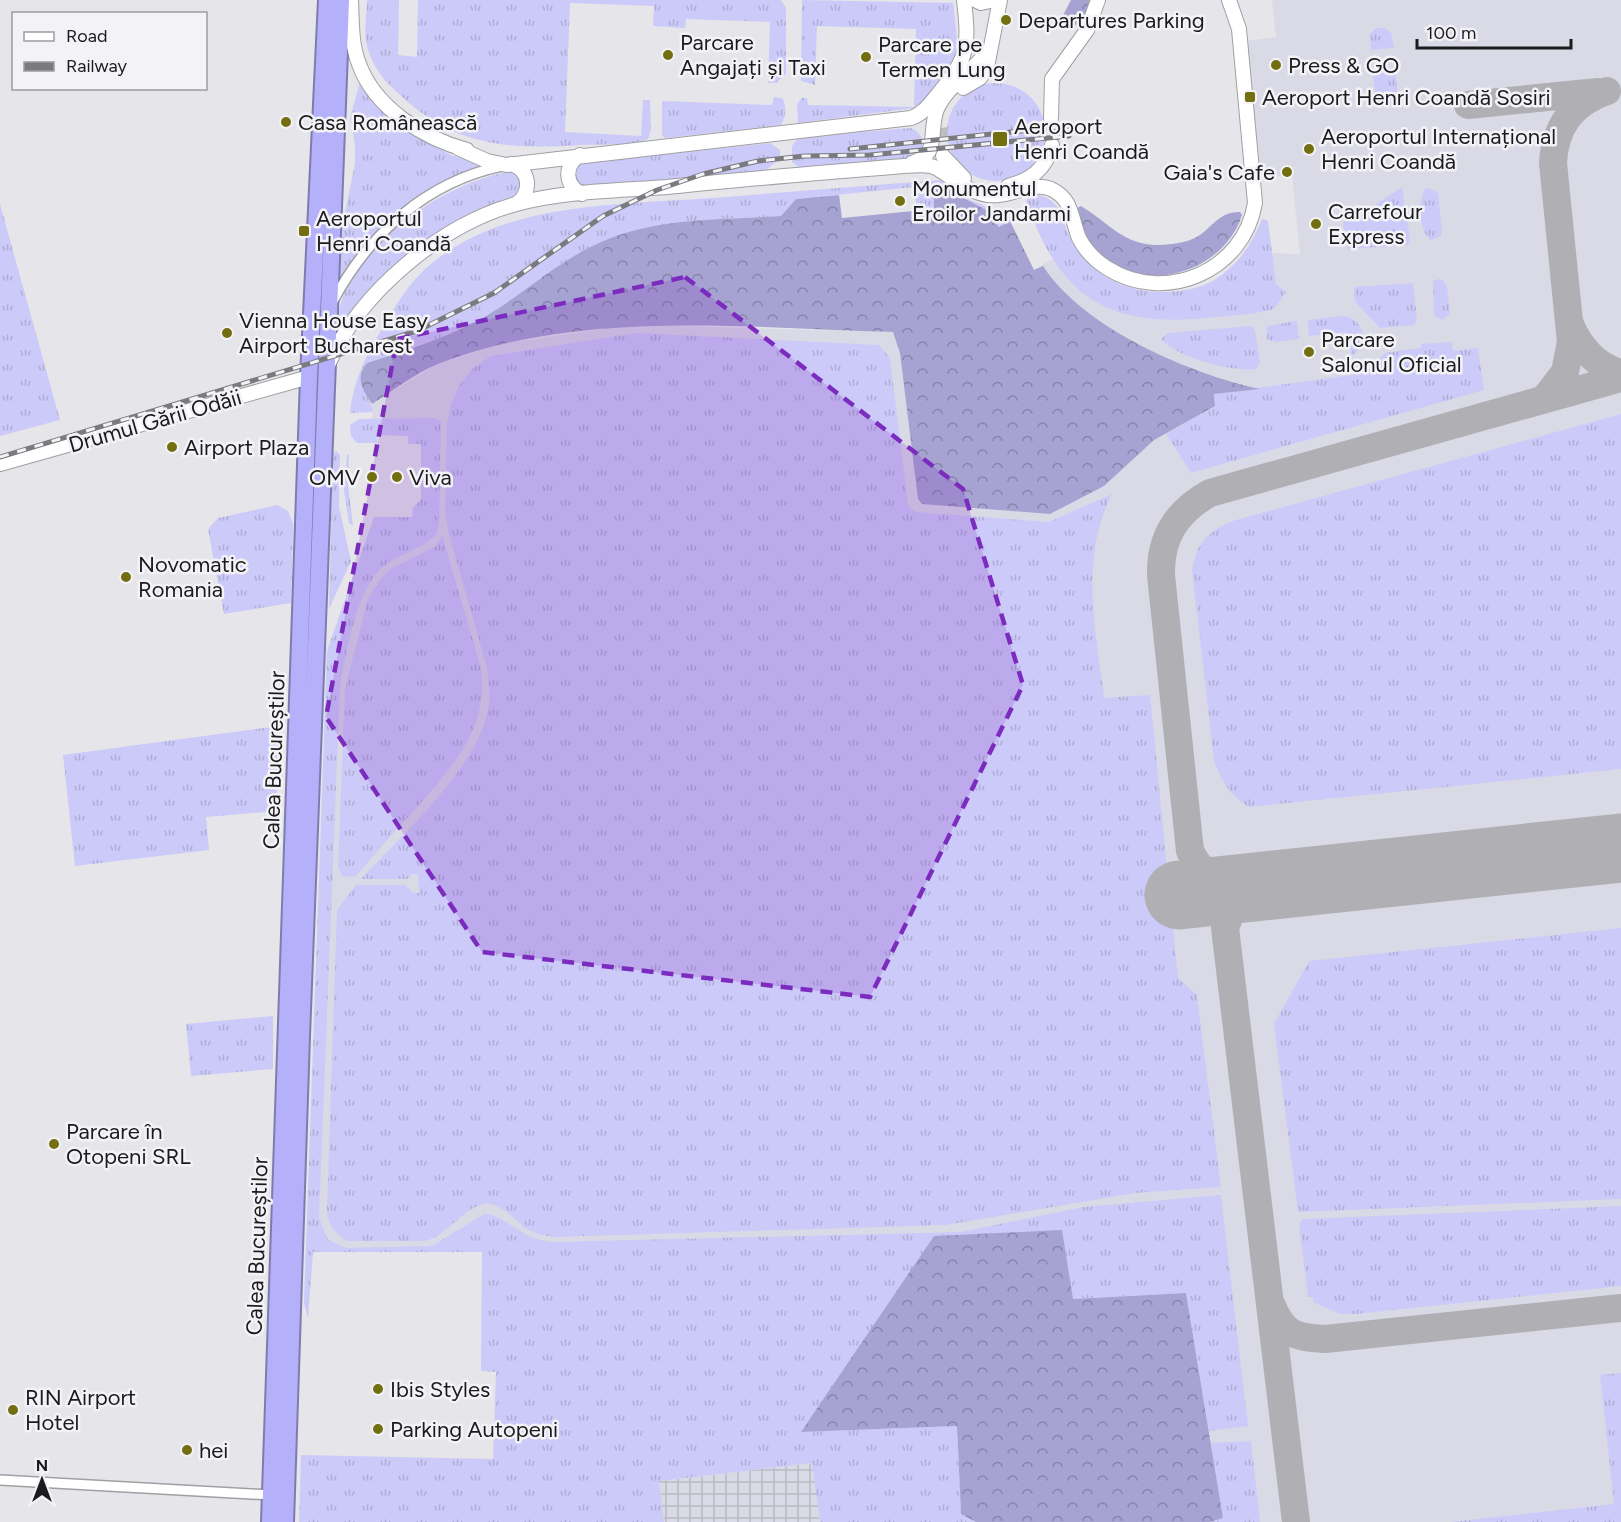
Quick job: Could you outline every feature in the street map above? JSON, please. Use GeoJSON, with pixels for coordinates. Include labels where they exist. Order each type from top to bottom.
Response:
{"type":"FeatureCollection","features":[{"type":"Feature","properties":{"kind":"highway"},"geometry":{"type":"LineString","coordinates":[[317,0],[317,72],[329,96]]}},
{"type":"Feature","properties":{"kind":"highway","name":"Calea Bucureștilor"},"geometry":{"type":"LineString","coordinates":[[285,1522],[329,308],[327,0]]}},
{"type":"Feature","properties":{"kind":"highway","name":"Calea Bucureștilor"},"geometry":{"type":"LineString","coordinates":[[270,1522],[309,377],[329,96],[341,0]]}},
{"type":"Feature","properties":{"kind":"highway"},"geometry":{"type":"LineString","coordinates":[[329,96],[344,73],[350,0]]}},
{"type":"Feature","properties":{"kind":"street"},"geometry":{"type":"LineString","coordinates":[[350,0],[355,47],[365,78],[381,99],[402,119],[428,136],[487,161],[522,170],[527,181],[526,193],[516,204]]}},
{"type":"Feature","properties":{"kind":"street"},"geometry":{"type":"LineString","coordinates":[[329,308],[360,258],[398,218],[448,184],[478,171],[528,161],[883,124],[917,116],[942,90],[964,58],[967,30],[964,0]]}},
{"type":"Feature","properties":{"kind":"street"},"geometry":{"type":"LineString","coordinates":[[975,0],[981,3],[995,0]]}},
{"type":"Feature","properties":{"kind":"street"},"geometry":{"type":"LineString","coordinates":[[940,128],[943,113],[951,99],[984,73],[1000,0]]}},
{"type":"Feature","properties":{"kind":"street"},"geometry":{"type":"LineString","coordinates":[[1052,118],[1052,80],[1087,30],[1098,0]]}},
{"type":"Feature","properties":{"kind":"street"},"geometry":{"type":"LineString","coordinates":[[326,370],[340,342],[373,298],[417,256],[448,234],[516,204],[582,194],[904,166],[934,167],[966,188],[992,196],[1036,187],[1051,189],[1066,201],[1079,238],[1090,254],[1107,268],[1131,279],[1170,282],[1196,277],[1227,258],[1245,234],[1255,203],[1239,29],[1229,0]]}},
{"type":"Feature","properties":{"kind":"street"},"geometry":{"type":"LineString","coordinates":[[904,166],[926,158],[941,101],[989,50]]}},
{"type":"Feature","properties":{"kind":"street"},"geometry":{"type":"LineString","coordinates":[[943,156],[956,172],[968,181],[989,187],[1004,186],[1025,180],[1040,170],[1052,146]]}},
{"type":"Feature","properties":{"kind":"street"},"geometry":{"type":"LineString","coordinates":[[458,148],[488,156],[528,161]]}},
{"type":"Feature","properties":{"kind":"street"},"geometry":{"type":"LineString","coordinates":[[580,155],[571,164],[568,176],[573,188],[582,194]]}},
{"type":"Feature","properties":{"kind":"street","name":"Drumul Gării Odăii"},"geometry":{"type":"LineString","coordinates":[[0,465],[309,377]]}},
{"type":"Feature","properties":{"kind":"street"},"geometry":{"type":"LineString","coordinates":[[0,1480],[271,1495]]}},
{"type":"Feature","properties":{"kind":"highlighted area"},"geometry":{"type":"Polygon","coordinates":[[[685,277],[963,489],[1023,685],[870,997],[482,952],[326,717],[397,339],[685,277]]]}},
{"type":"Feature","properties":{"kind":"shaded area"},"geometry":{"type":"Polygon","coordinates":[[[1272,0],[1621,0],[1621,1522],[1210,1522],[1223,1518],[1176,1227],[313,1252],[333,679],[369,531],[432,530],[434,422],[373,422],[372,404],[436,365],[500,344],[631,325],[893,332],[1010,221],[1034,270],[1068,250],[1100,287],[1172,306],[1269,253],[1300,254],[1292,175],[1261,178],[1246,41],[1276,37],[1272,0]]]}},
{"type":"Feature","properties":{"kind":"shaded area"},"geometry":{"type":"Polygon","coordinates":[[[813,1463],[820,1522],[664,1522],[659,1481],[813,1463]]]}},
{"type":"Feature","properties":{"kind":"green space"},"geometry":{"type":"Polygon","coordinates":[[[367,0],[399,0],[398,55],[417,57],[418,0],[781,0],[786,8],[786,74],[776,83],[768,83],[770,22],[686,19],[685,28],[653,26],[654,6],[570,3],[565,132],[641,136],[643,100],[650,100],[651,130],[648,139],[624,144],[554,146],[506,145],[483,141],[440,125],[420,111],[382,76],[370,56],[366,41],[367,0]]]}},
{"type":"Feature","properties":{"kind":"green space"},"geometry":{"type":"Polygon","coordinates":[[[802,0],[953,3],[957,38],[954,59],[950,68],[922,104],[914,108],[798,123],[797,104],[802,98],[807,98],[808,105],[914,107],[916,29],[817,26],[815,85],[801,81],[802,0]]]}},
{"type":"Feature","properties":{"kind":"green space"},"geometry":{"type":"Polygon","coordinates":[[[1071,0],[1101,0],[1080,24],[1065,27],[1060,21],[1071,0]]]}},
{"type":"Feature","properties":{"kind":"green space"},"geometry":{"type":"Polygon","coordinates":[[[1376,28],[1384,28],[1391,32],[1394,48],[1371,50],[1370,34],[1376,28]]]}},
{"type":"Feature","properties":{"kind":"green space"},"geometry":{"type":"Polygon","coordinates":[[[1395,68],[1399,105],[1386,106],[1376,97],[1372,70],[1395,68]]]}},
{"type":"Feature","properties":{"kind":"green space"},"geometry":{"type":"Polygon","coordinates":[[[360,82],[397,123],[415,137],[451,155],[475,162],[479,167],[396,216],[339,285],[343,223],[355,164],[355,144],[350,118],[360,82]]]}},
{"type":"Feature","properties":{"kind":"green space"},"geometry":{"type":"Polygon","coordinates":[[[996,83],[1015,87],[1031,97],[1041,113],[1045,132],[1041,151],[1031,167],[1015,177],[996,181],[977,177],[961,167],[951,151],[947,132],[951,113],[961,97],[977,87],[996,83]]]}},
{"type":"Feature","properties":{"kind":"green space"},"geometry":{"type":"Polygon","coordinates":[[[774,97],[782,98],[785,104],[785,115],[781,125],[665,138],[662,135],[662,101],[772,105],[774,97]]]}},
{"type":"Feature","properties":{"kind":"green space"},"geometry":{"type":"Polygon","coordinates":[[[911,128],[921,137],[922,149],[919,158],[801,169],[792,162],[792,146],[799,137],[911,128]]]}},
{"type":"Feature","properties":{"kind":"green space"},"geometry":{"type":"Polygon","coordinates":[[[770,143],[780,150],[780,158],[765,171],[594,188],[581,187],[576,183],[573,172],[575,166],[581,163],[770,143]]]}},
{"type":"Feature","properties":{"kind":"green space"},"geometry":{"type":"Polygon","coordinates":[[[511,171],[523,178],[518,198],[479,211],[437,234],[338,335],[339,312],[347,287],[362,262],[382,240],[432,202],[486,177],[511,171]]]}},
{"type":"Feature","properties":{"kind":"green space"},"geometry":{"type":"Polygon","coordinates":[[[940,180],[972,201],[1007,214],[1010,221],[1000,227],[988,211],[949,190],[935,209],[917,211],[914,187],[796,199],[781,216],[690,221],[622,234],[586,249],[556,267],[486,316],[428,342],[367,363],[360,376],[373,412],[350,413],[358,377],[367,356],[399,300],[431,264],[461,243],[494,228],[529,217],[603,205],[940,180]]]}},
{"type":"Feature","properties":{"kind":"green space"},"geometry":{"type":"Polygon","coordinates":[[[1402,187],[1405,207],[1389,211],[1389,217],[1407,217],[1410,242],[1408,245],[1347,249],[1343,224],[1348,214],[1366,211],[1402,187]]]}},
{"type":"Feature","properties":{"kind":"green space"},"geometry":{"type":"Polygon","coordinates":[[[1429,188],[1438,193],[1442,231],[1441,236],[1431,240],[1424,231],[1421,216],[1423,194],[1425,189],[1429,188]]]}},
{"type":"Feature","properties":{"kind":"green space"},"geometry":{"type":"Polygon","coordinates":[[[934,189],[949,190],[988,211],[999,227],[1010,221],[1034,270],[1043,266],[1061,288],[1084,309],[1111,328],[1171,360],[1232,382],[1260,389],[1214,394],[1215,406],[1154,440],[1104,486],[1050,514],[922,504],[918,499],[900,353],[893,332],[721,326],[605,329],[548,335],[492,347],[438,364],[413,377],[372,404],[361,384],[361,374],[367,363],[472,324],[586,249],[622,234],[690,221],[781,216],[796,199],[839,195],[842,218],[934,209],[934,189]]]}},
{"type":"Feature","properties":{"kind":"green space"},"geometry":{"type":"Polygon","coordinates":[[[1031,194],[1050,199],[1055,204],[1072,241],[1095,269],[1125,286],[1159,292],[1195,288],[1218,278],[1244,252],[1262,219],[1268,221],[1276,284],[1286,292],[1274,309],[1240,315],[1171,320],[1140,317],[1113,310],[1090,298],[1071,282],[1054,260],[1039,233],[1026,201],[1031,194]]]}},
{"type":"Feature","properties":{"kind":"green space"},"geometry":{"type":"Polygon","coordinates":[[[0,204],[60,420],[0,436],[0,204]]]}},
{"type":"Feature","properties":{"kind":"green space"},"geometry":{"type":"Polygon","coordinates":[[[1081,206],[1131,240],[1156,245],[1175,244],[1197,237],[1229,213],[1240,212],[1242,215],[1230,239],[1212,257],[1189,269],[1164,275],[1139,275],[1115,267],[1096,253],[1078,219],[1077,208],[1081,206]]]}},
{"type":"Feature","properties":{"kind":"green space"},"geometry":{"type":"Polygon","coordinates":[[[1443,280],[1447,286],[1450,314],[1442,320],[1434,315],[1433,281],[1443,280]]]}},
{"type":"Feature","properties":{"kind":"green space"},"geometry":{"type":"Polygon","coordinates":[[[1413,283],[1417,320],[1414,325],[1380,328],[1355,302],[1354,287],[1413,283]]]}},
{"type":"Feature","properties":{"kind":"green space"},"geometry":{"type":"Polygon","coordinates":[[[1342,316],[1352,319],[1362,330],[1362,346],[1352,356],[1346,332],[1309,336],[1308,320],[1342,316]]]}},
{"type":"Feature","properties":{"kind":"green space"},"geometry":{"type":"Polygon","coordinates":[[[1297,321],[1299,339],[1276,342],[1267,339],[1267,326],[1297,321]]]}},
{"type":"Feature","properties":{"kind":"green space"},"geometry":{"type":"Polygon","coordinates":[[[1251,326],[1255,330],[1260,362],[1256,369],[1219,366],[1192,358],[1161,339],[1168,333],[1251,326]]]}},
{"type":"Feature","properties":{"kind":"green space"},"geometry":{"type":"Polygon","coordinates":[[[636,333],[879,345],[890,358],[908,505],[916,512],[1049,522],[1112,494],[1102,519],[1093,569],[1094,620],[1104,698],[1150,695],[1178,978],[1197,995],[1221,1187],[1135,1193],[946,1225],[554,1237],[527,1229],[501,1208],[484,1204],[469,1211],[441,1233],[425,1241],[348,1241],[333,1228],[328,1219],[327,1209],[337,910],[356,885],[405,885],[413,893],[419,893],[418,874],[412,874],[407,879],[361,879],[415,823],[452,780],[479,736],[488,708],[487,668],[449,534],[445,512],[447,425],[451,405],[459,386],[472,369],[491,356],[636,333]]]}},
{"type":"Feature","properties":{"kind":"green space"},"geometry":{"type":"Polygon","coordinates":[[[1452,342],[1453,351],[1478,348],[1484,390],[1191,473],[1166,434],[1215,406],[1214,394],[1366,373],[1385,353],[1421,348],[1421,344],[1452,342]]]}},
{"type":"Feature","properties":{"kind":"green space"},"geometry":{"type":"Polygon","coordinates":[[[1621,414],[1621,769],[1249,807],[1232,793],[1214,761],[1192,570],[1197,552],[1206,538],[1218,528],[1236,520],[1621,414]]]}},
{"type":"Feature","properties":{"kind":"green space"},"geometry":{"type":"Polygon","coordinates":[[[435,418],[441,421],[439,525],[436,535],[384,566],[375,576],[360,604],[354,622],[340,687],[319,1218],[328,1240],[346,1248],[432,1246],[484,1214],[492,1215],[542,1241],[554,1242],[961,1232],[1083,1207],[1221,1195],[1248,1426],[1209,1431],[1186,1293],[1073,1299],[801,1432],[957,1426],[961,1513],[976,1522],[820,1522],[812,1463],[659,1481],[664,1522],[299,1522],[301,1455],[493,1459],[496,1372],[481,1371],[482,1252],[313,1252],[308,1318],[304,1303],[327,651],[374,517],[412,517],[413,507],[421,500],[421,444],[408,444],[408,436],[378,435],[377,443],[357,443],[351,436],[350,425],[359,419],[435,418]]]}},
{"type":"Feature","properties":{"kind":"green space"},"geometry":{"type":"Polygon","coordinates":[[[336,451],[340,455],[339,507],[351,561],[329,609],[333,454],[336,451]]]}},
{"type":"Feature","properties":{"kind":"green space"},"geometry":{"type":"Polygon","coordinates":[[[347,454],[349,455],[348,484],[353,526],[349,523],[344,490],[347,454]]]}},
{"type":"Feature","properties":{"kind":"green space"},"geometry":{"type":"Polygon","coordinates":[[[277,505],[288,511],[293,524],[291,603],[224,614],[208,529],[218,518],[277,505]]]}},
{"type":"Feature","properties":{"kind":"green space"},"geometry":{"type":"Polygon","coordinates":[[[442,535],[481,668],[480,709],[466,744],[444,775],[356,876],[343,877],[338,867],[345,689],[368,599],[380,579],[389,570],[436,546],[442,535]]]}},
{"type":"Feature","properties":{"kind":"green space"},"geometry":{"type":"Polygon","coordinates":[[[279,726],[276,811],[206,817],[209,850],[75,866],[63,755],[279,726]]]}},
{"type":"Feature","properties":{"kind":"green space"},"geometry":{"type":"Polygon","coordinates":[[[1621,928],[1621,1199],[1298,1212],[1274,1024],[1309,961],[1621,928]]]}},
{"type":"Feature","properties":{"kind":"green space"},"geometry":{"type":"Polygon","coordinates":[[[273,1016],[273,1069],[191,1076],[186,1024],[273,1016]]]}},
{"type":"Feature","properties":{"kind":"green space"},"geometry":{"type":"Polygon","coordinates":[[[1621,1206],[1621,1286],[1356,1314],[1340,1314],[1313,1302],[1313,1297],[1308,1297],[1299,1224],[1303,1219],[1621,1206]]]}},
{"type":"Feature","properties":{"kind":"green space"},"geometry":{"type":"Polygon","coordinates":[[[1062,1230],[1073,1299],[1186,1293],[1223,1518],[1210,1522],[976,1522],[961,1514],[957,1426],[801,1432],[934,1236],[1062,1230]]]}},
{"type":"Feature","properties":{"kind":"green space"},"geometry":{"type":"Polygon","coordinates":[[[1621,1373],[1621,1522],[1451,1522],[1614,1504],[1600,1375],[1621,1373]]]}},
{"type":"Feature","properties":{"kind":"green space"},"geometry":{"type":"Polygon","coordinates":[[[1251,1441],[1260,1522],[1210,1522],[1223,1518],[1211,1443],[1251,1441]]]}},
{"type":"Feature","properties":{"kind":"taxiway"},"geometry":{"type":"LineString","coordinates":[[1539,401],[1545,398],[1565,372],[1571,342],[1553,163],[1554,150],[1562,127],[1575,109],[1607,91]]}},
{"type":"Feature","properties":{"kind":"taxiway"},"geometry":{"type":"LineString","coordinates":[[1468,105],[1598,92]]}},
{"type":"Feature","properties":{"kind":"taxiway"},"geometry":{"type":"LineString","coordinates":[[1570,324],[1578,340],[1596,361],[1621,373]]}},
{"type":"Feature","properties":{"kind":"taxiway"},"geometry":{"type":"LineString","coordinates":[[1259,886],[1226,884],[1210,877],[1203,871],[1190,851],[1161,575],[1161,561],[1167,537],[1173,526],[1188,508],[1210,493],[1621,378]]}},
{"type":"Feature","properties":{"kind":"taxiway"},"geometry":{"type":"LineString","coordinates":[[1259,886],[1236,900],[1225,928],[1296,1522]]}},
{"type":"Feature","properties":{"kind":"taxiway"},"geometry":{"type":"LineString","coordinates":[[1271,1304],[1280,1322],[1291,1332],[1305,1337],[1325,1339],[1621,1308]]}},
{"type":"Feature","properties":{"kind":"runway"},"geometry":{"type":"LineString","coordinates":[[1179,895],[1621,848]]}},
{"type":"Feature","properties":{"kind":"tunnel"},"geometry":{"type":"LineString","coordinates":[[1051,118],[1052,145]]}},
{"type":"Feature","properties":{"kind":"tunnel"},"geometry":{"type":"LineString","coordinates":[[940,128],[943,156]]}},
{"type":"Feature","properties":{"kind":"railway"},"geometry":{"type":"LineString","coordinates":[[850,149],[1068,126]]}},
{"type":"Feature","properties":{"kind":"railway"},"geometry":{"type":"LineString","coordinates":[[0,457],[417,331],[494,293],[603,216],[657,190],[703,174],[758,161],[805,156],[870,155],[1069,136]]}},
{"type":"Feature","properties":{"kind":"place","name":"Departures Parking"},"geometry":{"type":"Point","coordinates":[1006,20]}},
{"type":"Feature","properties":{"kind":"place","name":"Parcare Angajați și Taxi"},"geometry":{"type":"Point","coordinates":[668,55]}},
{"type":"Feature","properties":{"kind":"place","name":"Parcare pe Termen Lung"},"geometry":{"type":"Point","coordinates":[866,57]}},
{"type":"Feature","properties":{"kind":"place","name":"Press & GO"},"geometry":{"type":"Point","coordinates":[1276,65]}},
{"type":"Feature","properties":{"kind":"place","name":"Aeroport Henri Coandă Sosiri"},"geometry":{"type":"Point","coordinates":[1250,97]}},
{"type":"Feature","properties":{"kind":"place","name":"Casa Românească"},"geometry":{"type":"Point","coordinates":[286,122]}},
{"type":"Feature","properties":{"kind":"place","name":"Aeroport Henri Coandă"},"geometry":{"type":"Point","coordinates":[1000,139]}},
{"type":"Feature","properties":{"kind":"place","name":"Aeroportul Internațional Henri Coandă"},"geometry":{"type":"Point","coordinates":[1309,149]}},
{"type":"Feature","properties":{"kind":"place","name":"Gaia's Cafe"},"geometry":{"type":"Point","coordinates":[1287,172]}},
{"type":"Feature","properties":{"kind":"place","name":"Monumentul Eroilor Jandarmi"},"geometry":{"type":"Point","coordinates":[900,201]}},
{"type":"Feature","properties":{"kind":"place","name":"Carrefour Express"},"geometry":{"type":"Point","coordinates":[1316,224]}},
{"type":"Feature","properties":{"kind":"place","name":"Aeroportul Henri Coandă"},"geometry":{"type":"Point","coordinates":[304,231]}},
{"type":"Feature","properties":{"kind":"place","name":"Vienna House Easy Airport Bucharest"},"geometry":{"type":"Point","coordinates":[227,333]}},
{"type":"Feature","properties":{"kind":"place","name":"Parcare Salonul Oficial"},"geometry":{"type":"Point","coordinates":[1309,352]}},
{"type":"Feature","properties":{"kind":"place","name":"Airport Plaza"},"geometry":{"type":"Point","coordinates":[172,447]}},
{"type":"Feature","properties":{"kind":"place","name":"OMV"},"geometry":{"type":"Point","coordinates":[372,477]}},
{"type":"Feature","properties":{"kind":"place","name":"Viva"},"geometry":{"type":"Point","coordinates":[397,477]}},
{"type":"Feature","properties":{"kind":"place","name":"Novomatic Romania"},"geometry":{"type":"Point","coordinates":[126,577]}},
{"type":"Feature","properties":{"kind":"place","name":"Parcare în Otopeni SRL"},"geometry":{"type":"Point","coordinates":[54,1144]}},
{"type":"Feature","properties":{"kind":"place","name":"Ibis Styles"},"geometry":{"type":"Point","coordinates":[378,1389]}},
{"type":"Feature","properties":{"kind":"place","name":"RIN Airport Hotel"},"geometry":{"type":"Point","coordinates":[13,1410]}},
{"type":"Feature","properties":{"kind":"place","name":"Parking Autopeni"},"geometry":{"type":"Point","coordinates":[378,1429]}},
{"type":"Feature","properties":{"kind":"place","name":"hei"},"geometry":{"type":"Point","coordinates":[187,1450]}}]}
